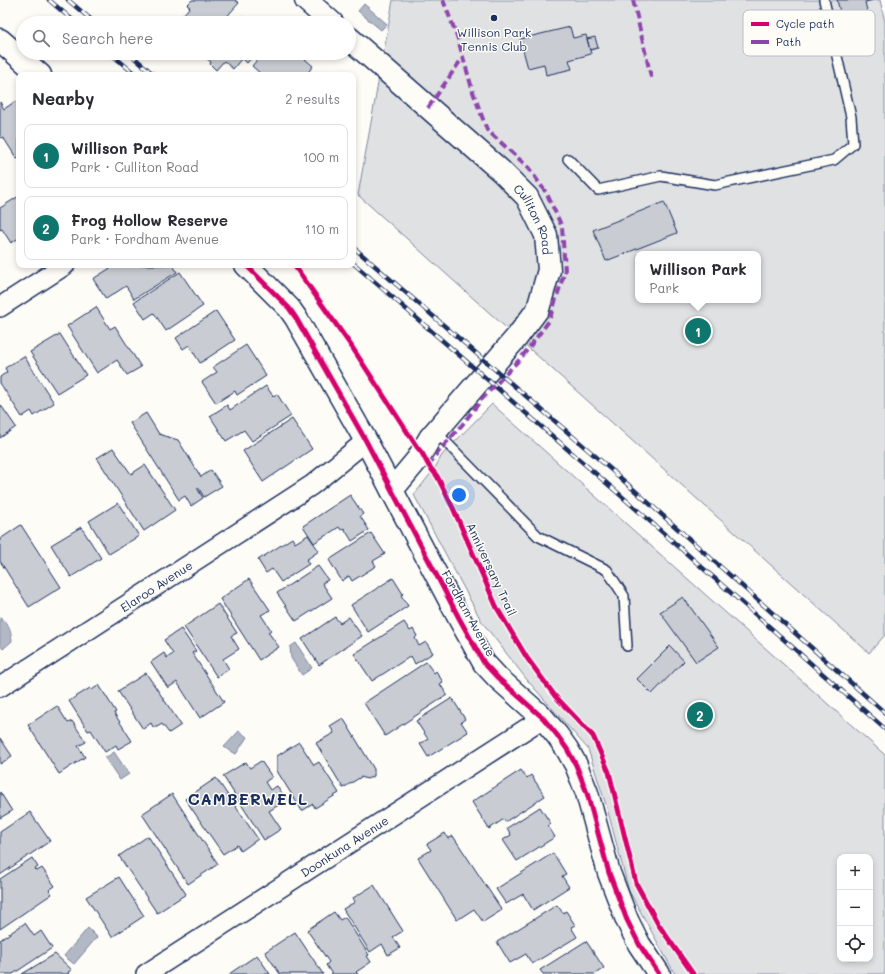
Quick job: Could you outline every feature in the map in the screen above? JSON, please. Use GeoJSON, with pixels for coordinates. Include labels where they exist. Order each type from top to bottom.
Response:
{"type":"FeatureCollection","features":[{"type":"Feature","properties":{"kind":"street"},"geometry":{"type":"LineString","coordinates":[[306,0],[324,16]]}},
{"type":"Feature","properties":{"kind":"street"},"geometry":{"type":"LineString","coordinates":[[0,40],[16,54]]}},
{"type":"Feature","properties":{"kind":"street","name":"Culliton Road"},"geometry":{"type":"LineString","coordinates":[[356,44],[505,174],[528,197],[546,235],[549,270],[538,309],[518,337],[433,435],[417,460],[392,490]]}},
{"type":"Feature","properties":{"kind":"street"},"geometry":{"type":"LineString","coordinates":[[23,60],[37,72]]}},
{"type":"Feature","properties":{"kind":"street"},"geometry":{"type":"LineString","coordinates":[[0,307],[61,268]]}},
{"type":"Feature","properties":{"kind":"street","name":"Fordham Avenue"},"geometry":{"type":"LineString","coordinates":[[249,268],[289,308],[296,318],[374,456],[484,663],[498,678],[543,718],[561,739],[576,764],[587,793],[609,873],[625,914],[639,944],[658,974]]}},
{"type":"Feature","properties":{"kind":"street","name":"Culliton Road"},"geometry":{"type":"LineString","coordinates":[[374,456],[401,458],[433,435]]}},
{"type":"Feature","properties":{"kind":"street","name":"Elaroo Avenue"},"geometry":{"type":"LineString","coordinates":[[0,687],[312,485],[374,456]]}},
{"type":"Feature","properties":{"kind":"street","name":"Doonkuna Avenue"},"geometry":{"type":"LineString","coordinates":[[146,974],[543,718]]}},
{"type":"Feature","properties":{"kind":"lane"},"geometry":{"type":"LineString","coordinates":[[824,0],[826,10]]}},
{"type":"Feature","properties":{"kind":"lane"},"geometry":{"type":"LineString","coordinates":[[568,160],[598,190],[661,176],[715,185],[834,160],[853,144],[851,118],[837,56]]}},
{"type":"Feature","properties":{"kind":"lane"},"geometry":{"type":"LineString","coordinates":[[433,435],[538,536],[607,570],[624,596],[627,646]]}},
{"type":"Feature","properties":{"kind":"shaded area"},"geometry":{"type":"Polygon","coordinates":[[[393,0],[880,0],[885,22],[885,635],[869,653],[358,195],[393,0]]]}},
{"type":"Feature","properties":{"kind":"shaded area"},"geometry":{"type":"Polygon","coordinates":[[[364,4],[387,24],[381,30],[358,11],[364,4]]]}},
{"type":"Feature","properties":{"kind":"shaded area"},"geometry":{"type":"Polygon","coordinates":[[[492,404],[885,755],[885,974],[675,974],[629,891],[607,808],[588,749],[528,681],[482,622],[414,495],[435,468],[442,455],[492,404]]]}},
{"type":"Feature","properties":{"kind":"shaded area"},"geometry":{"type":"Polygon","coordinates":[[[0,618],[9,628],[12,641],[3,649],[0,645],[0,618]]]}},
{"type":"Feature","properties":{"kind":"shaded area"},"geometry":{"type":"Polygon","coordinates":[[[296,643],[312,668],[302,675],[291,658],[290,647],[296,643]]]}},
{"type":"Feature","properties":{"kind":"shaded area"},"geometry":{"type":"Polygon","coordinates":[[[239,731],[247,737],[236,754],[224,747],[239,731]]]}},
{"type":"Feature","properties":{"kind":"shaded area"},"geometry":{"type":"Polygon","coordinates":[[[114,752],[129,774],[120,780],[105,758],[114,752]]]}},
{"type":"Feature","properties":{"kind":"shaded area"},"geometry":{"type":"Polygon","coordinates":[[[88,928],[97,937],[74,964],[64,956],[88,928]]]}},
{"type":"Feature","properties":{"kind":"building"},"geometry":{"type":"Polygon","coordinates":[[[192,0],[235,0],[239,3],[227,16],[182,16],[190,7],[187,5],[192,0]]]}},
{"type":"Feature","properties":{"kind":"building"},"geometry":{"type":"Polygon","coordinates":[[[837,0],[874,0],[865,2],[867,10],[840,10],[837,0]]]}},
{"type":"Feature","properties":{"kind":"building","name":"Willison Park Tennis Club"},"geometry":{"type":"Polygon","coordinates":[[[570,27],[573,38],[586,35],[591,54],[569,60],[572,69],[546,75],[544,64],[528,68],[520,39],[570,27]]]}},
{"type":"Feature","properties":{"kind":"building"},"geometry":{"type":"Polygon","coordinates":[[[595,37],[598,48],[590,50],[587,39],[595,37]]]}},
{"type":"Feature","properties":{"kind":"building"},"geometry":{"type":"Polygon","coordinates":[[[208,60],[240,60],[233,69],[224,61],[216,70],[210,64],[211,62],[208,60]]]}},
{"type":"Feature","properties":{"kind":"building"},"geometry":{"type":"Polygon","coordinates":[[[257,60],[306,60],[313,66],[308,72],[259,72],[252,66],[257,60]]]}},
{"type":"Feature","properties":{"kind":"building"},"geometry":{"type":"Polygon","coordinates":[[[16,101],[16,157],[3,137],[0,138],[0,102],[4,109],[16,101]]]}},
{"type":"Feature","properties":{"kind":"building"},"geometry":{"type":"Polygon","coordinates":[[[16,198],[16,240],[11,243],[2,229],[0,230],[0,208],[16,198]]]}},
{"type":"Feature","properties":{"kind":"building"},"geometry":{"type":"Polygon","coordinates":[[[664,202],[677,233],[606,261],[593,230],[664,202]]]}},
{"type":"Feature","properties":{"kind":"building"},"geometry":{"type":"Polygon","coordinates":[[[110,268],[175,268],[177,272],[134,299],[126,286],[106,299],[93,279],[110,268]]]}},
{"type":"Feature","properties":{"kind":"building"},"geometry":{"type":"Polygon","coordinates":[[[180,272],[203,306],[166,331],[154,313],[145,319],[134,302],[180,272]]]}},
{"type":"Feature","properties":{"kind":"building"},"geometry":{"type":"Polygon","coordinates":[[[96,307],[110,329],[115,326],[141,367],[127,375],[117,360],[97,373],[67,326],[96,307]]]}},
{"type":"Feature","properties":{"kind":"building"},"geometry":{"type":"Polygon","coordinates":[[[216,311],[235,340],[200,363],[189,345],[183,349],[176,338],[216,311]]]}},
{"type":"Feature","properties":{"kind":"building"},"geometry":{"type":"Polygon","coordinates":[[[60,334],[86,375],[57,393],[30,352],[60,334]]]}},
{"type":"Feature","properties":{"kind":"building"},"geometry":{"type":"Polygon","coordinates":[[[246,345],[266,376],[237,395],[235,391],[216,403],[202,382],[217,372],[213,367],[246,345]]]}},
{"type":"Feature","properties":{"kind":"building"},"geometry":{"type":"Polygon","coordinates":[[[24,356],[54,403],[34,416],[31,411],[22,417],[0,383],[0,377],[7,372],[5,368],[24,356]]]}},
{"type":"Feature","properties":{"kind":"building"},"geometry":{"type":"Polygon","coordinates":[[[266,386],[273,396],[277,394],[291,416],[252,441],[244,430],[226,441],[210,416],[227,405],[230,410],[266,386]]]}},
{"type":"Feature","properties":{"kind":"building"},"geometry":{"type":"Polygon","coordinates":[[[0,404],[16,427],[0,438],[0,404]]]}},
{"type":"Feature","properties":{"kind":"building"},"geometry":{"type":"Polygon","coordinates":[[[146,413],[159,434],[178,440],[201,477],[211,470],[222,486],[204,497],[198,487],[197,488],[203,498],[191,506],[185,496],[179,500],[130,423],[146,413]]]}},
{"type":"Feature","properties":{"kind":"building"},"geometry":{"type":"Polygon","coordinates":[[[292,419],[312,449],[263,482],[243,451],[292,419]]]}},
{"type":"Feature","properties":{"kind":"building"},"geometry":{"type":"Polygon","coordinates":[[[113,448],[131,474],[145,465],[175,510],[144,531],[97,458],[113,448]]]}},
{"type":"Feature","properties":{"kind":"building"},"geometry":{"type":"Polygon","coordinates":[[[350,495],[363,514],[360,516],[369,530],[352,541],[344,528],[341,530],[339,527],[314,543],[303,526],[350,495]]]}},
{"type":"Feature","properties":{"kind":"building"},"geometry":{"type":"Polygon","coordinates":[[[118,503],[139,536],[109,554],[89,521],[118,503]]]}},
{"type":"Feature","properties":{"kind":"building"},"geometry":{"type":"Polygon","coordinates":[[[21,525],[61,587],[29,607],[0,561],[0,539],[21,525]]]}},
{"type":"Feature","properties":{"kind":"building"},"geometry":{"type":"Polygon","coordinates":[[[81,527],[101,558],[71,577],[51,545],[81,527]]]}},
{"type":"Feature","properties":{"kind":"building"},"geometry":{"type":"Polygon","coordinates":[[[371,533],[385,554],[373,561],[376,566],[352,581],[349,576],[342,581],[329,560],[371,533]]]}},
{"type":"Feature","properties":{"kind":"building"},"geometry":{"type":"Polygon","coordinates":[[[308,535],[319,551],[306,560],[309,564],[281,582],[272,569],[266,573],[258,560],[292,538],[295,543],[308,535]]]}},
{"type":"Feature","properties":{"kind":"building"},"geometry":{"type":"Polygon","coordinates":[[[318,566],[328,580],[322,583],[332,598],[296,621],[277,593],[318,566]]]}},
{"type":"Feature","properties":{"kind":"building"},"geometry":{"type":"Polygon","coordinates":[[[393,578],[403,594],[401,595],[408,606],[368,632],[351,605],[393,578]]]}},
{"type":"Feature","properties":{"kind":"building"},"geometry":{"type":"Polygon","coordinates":[[[249,579],[270,610],[261,615],[271,630],[268,632],[279,647],[259,660],[220,599],[249,579]]]}},
{"type":"Feature","properties":{"kind":"building"},"geometry":{"type":"Polygon","coordinates":[[[683,597],[719,647],[696,662],[660,612],[683,597]]]}},
{"type":"Feature","properties":{"kind":"building"},"geometry":{"type":"Polygon","coordinates":[[[218,604],[237,633],[231,636],[239,649],[223,659],[229,669],[217,677],[184,627],[218,604]]]}},
{"type":"Feature","properties":{"kind":"building"},"geometry":{"type":"Polygon","coordinates":[[[335,617],[340,623],[349,617],[362,636],[319,665],[302,639],[335,617]]]}},
{"type":"Feature","properties":{"kind":"building"},"geometry":{"type":"Polygon","coordinates":[[[404,622],[410,631],[413,629],[417,636],[415,638],[419,646],[426,642],[433,653],[415,664],[411,656],[372,681],[354,654],[404,622]]]}},
{"type":"Feature","properties":{"kind":"building"},"geometry":{"type":"Polygon","coordinates":[[[181,629],[196,651],[192,653],[224,702],[200,718],[177,682],[168,688],[151,662],[164,653],[167,658],[173,654],[164,640],[181,629]]]}},
{"type":"Feature","properties":{"kind":"building"},"geometry":{"type":"Polygon","coordinates":[[[670,646],[684,661],[652,694],[637,679],[670,646]]]}},
{"type":"Feature","properties":{"kind":"building"},"geometry":{"type":"Polygon","coordinates":[[[426,662],[434,673],[436,671],[443,682],[440,684],[447,695],[385,736],[364,703],[426,662]]]}},
{"type":"Feature","properties":{"kind":"building"},"geometry":{"type":"Polygon","coordinates":[[[146,673],[181,725],[169,733],[162,724],[157,727],[153,727],[151,723],[143,729],[118,691],[146,673]]]}},
{"type":"Feature","properties":{"kind":"building"},"geometry":{"type":"Polygon","coordinates":[[[99,685],[116,712],[114,713],[132,741],[118,749],[116,745],[105,752],[91,730],[88,731],[69,701],[90,688],[92,690],[99,685]]]}},
{"type":"Feature","properties":{"kind":"building"},"geometry":{"type":"Polygon","coordinates":[[[452,698],[465,719],[461,722],[468,732],[428,757],[420,744],[428,739],[416,721],[452,698]]]}},
{"type":"Feature","properties":{"kind":"building"},"geometry":{"type":"Polygon","coordinates":[[[57,706],[68,723],[72,721],[86,742],[78,746],[85,757],[59,774],[28,725],[57,706]]]}},
{"type":"Feature","properties":{"kind":"building"},"geometry":{"type":"Polygon","coordinates":[[[343,718],[374,769],[374,776],[367,779],[361,777],[343,788],[316,743],[334,733],[330,726],[343,718]]]}},
{"type":"Feature","properties":{"kind":"building"},"geometry":{"type":"Polygon","coordinates":[[[0,738],[12,756],[0,764],[0,738]]]}},
{"type":"Feature","properties":{"kind":"building"},"geometry":{"type":"Polygon","coordinates":[[[299,742],[314,765],[319,762],[339,793],[315,808],[313,804],[302,811],[277,771],[277,756],[299,742]]]}},
{"type":"Feature","properties":{"kind":"building"},"geometry":{"type":"Polygon","coordinates":[[[261,761],[272,777],[265,782],[270,790],[277,786],[287,800],[269,811],[281,829],[264,840],[223,776],[246,762],[250,768],[261,761]]]}},
{"type":"Feature","properties":{"kind":"building"},"geometry":{"type":"Polygon","coordinates":[[[521,770],[527,778],[531,775],[545,796],[505,822],[504,819],[489,829],[472,802],[521,770]]]}},
{"type":"Feature","properties":{"kind":"building"},"geometry":{"type":"Polygon","coordinates":[[[216,778],[258,839],[241,851],[237,845],[223,854],[185,799],[216,778]]]}},
{"type":"Feature","properties":{"kind":"building"},"geometry":{"type":"Polygon","coordinates":[[[0,792],[12,811],[0,818],[0,792]]]}},
{"type":"Feature","properties":{"kind":"building"},"geometry":{"type":"Polygon","coordinates":[[[172,794],[218,864],[188,884],[142,814],[172,794]]]}},
{"type":"Feature","properties":{"kind":"building"},"geometry":{"type":"Polygon","coordinates":[[[540,807],[551,824],[548,826],[555,837],[517,861],[503,840],[511,835],[507,828],[540,807]]]}},
{"type":"Feature","properties":{"kind":"building"},"geometry":{"type":"Polygon","coordinates":[[[30,812],[50,841],[0,875],[0,832],[30,812]]]}},
{"type":"Feature","properties":{"kind":"building"},"geometry":{"type":"Polygon","coordinates":[[[445,833],[448,839],[453,836],[502,910],[483,922],[474,909],[457,920],[418,858],[431,850],[427,844],[445,833]]]}},
{"type":"Feature","properties":{"kind":"building"},"geometry":{"type":"Polygon","coordinates":[[[148,836],[186,894],[157,913],[119,856],[148,836]]]}},
{"type":"Feature","properties":{"kind":"building"},"geometry":{"type":"Polygon","coordinates":[[[553,853],[566,874],[562,876],[569,887],[533,910],[523,894],[506,904],[496,889],[553,853]]]}},
{"type":"Feature","properties":{"kind":"building"},"geometry":{"type":"Polygon","coordinates":[[[32,858],[38,867],[35,869],[37,871],[42,868],[55,886],[49,890],[52,894],[0,929],[0,879],[32,858]]]}},
{"type":"Feature","properties":{"kind":"building"},"geometry":{"type":"Polygon","coordinates":[[[119,877],[144,916],[112,937],[86,897],[119,877]]]}},
{"type":"Feature","properties":{"kind":"building"},"geometry":{"type":"Polygon","coordinates":[[[374,885],[403,931],[393,937],[400,948],[388,955],[382,944],[370,952],[343,909],[355,902],[353,898],[374,885]]]}},
{"type":"Feature","properties":{"kind":"building"},"geometry":{"type":"Polygon","coordinates":[[[557,905],[563,913],[566,911],[575,925],[571,927],[577,937],[532,964],[526,954],[510,963],[497,942],[557,905]]]}},
{"type":"Feature","properties":{"kind":"building"},"geometry":{"type":"Polygon","coordinates":[[[334,912],[340,920],[345,917],[369,955],[367,956],[371,962],[356,972],[358,974],[332,974],[326,965],[329,962],[307,930],[334,912]]]}},
{"type":"Feature","properties":{"kind":"building"},"geometry":{"type":"Polygon","coordinates":[[[25,923],[34,936],[41,931],[52,948],[13,974],[0,974],[0,940],[25,923]]]}},
{"type":"Feature","properties":{"kind":"building"},"geometry":{"type":"Polygon","coordinates":[[[295,932],[323,974],[280,974],[265,952],[295,932]]]}},
{"type":"Feature","properties":{"kind":"building"},"geometry":{"type":"Polygon","coordinates":[[[586,941],[604,968],[595,974],[543,974],[540,970],[586,941]]]}},
{"type":"Feature","properties":{"kind":"building"},"geometry":{"type":"Polygon","coordinates":[[[55,954],[72,970],[68,972],[69,974],[22,974],[55,954]]]}},
{"type":"Feature","properties":{"kind":"building"},"geometry":{"type":"Polygon","coordinates":[[[257,955],[270,974],[229,974],[257,955]]]}},
{"type":"Feature","properties":{"kind":"railway"},"geometry":{"type":"LineString","coordinates":[[49,0],[68,16]]}},
{"type":"Feature","properties":{"kind":"railway"},"geometry":{"type":"LineString","coordinates":[[68,0],[87,16]]}},
{"type":"Feature","properties":{"kind":"railway"},"geometry":{"type":"LineString","coordinates":[[118,60],[132,72]]}},
{"type":"Feature","properties":{"kind":"railway"},"geometry":{"type":"LineString","coordinates":[[137,60],[151,72]]}},
{"type":"Feature","properties":{"kind":"railway"},"geometry":{"type":"LineString","coordinates":[[356,250],[615,473],[885,713]]}},
{"type":"Feature","properties":{"kind":"railway"},"geometry":{"type":"LineString","coordinates":[[356,266],[618,493],[885,729]]}},
{"type":"Feature","properties":{"kind":"marked path"},"geometry":{"type":"LineString","coordinates":[[429,466],[434,457],[482,399],[521,358],[549,321],[565,271],[562,227],[547,194],[528,167],[487,130],[473,92],[457,36],[443,0]]}},
{"type":"Feature","properties":{"kind":"marked path"},"geometry":{"type":"LineString","coordinates":[[633,0],[652,81]]}},
{"type":"Feature","properties":{"kind":"marked path"},"geometry":{"type":"LineString","coordinates":[[428,108],[463,57]]}},
{"type":"Feature","properties":{"kind":"cycle path"},"geometry":{"type":"LineString","coordinates":[[249,268],[289,308],[296,318],[366,441],[484,663],[498,678],[543,718],[567,749],[576,765],[587,793],[609,873],[627,920],[639,944],[659,974]]}},
{"type":"Feature","properties":{"kind":"cycle path","name":"Anniversary Trail"},"geometry":{"type":"LineString","coordinates":[[296,268],[352,347],[437,476],[453,508],[497,608],[527,658],[555,696],[593,736],[609,772],[636,883],[658,924],[693,974]]}},
{"type":"Feature","properties":{"kind":"place","name":"Willison Park Tennis Club"},"geometry":{"type":"Point","coordinates":[494,18]}},
{"type":"Feature","properties":{"kind":"place","name":"Willison Park"},"geometry":{"type":"Point","coordinates":[698,331]}},
{"type":"Feature","properties":{"kind":"place","name":"Frog Hollow Reserve"},"geometry":{"type":"Point","coordinates":[700,715]}},
{"type":"Feature","properties":{"kind":"district","name":"CAMBERWELL"},"geometry":{"type":"Point","coordinates":[248,798]}}]}
